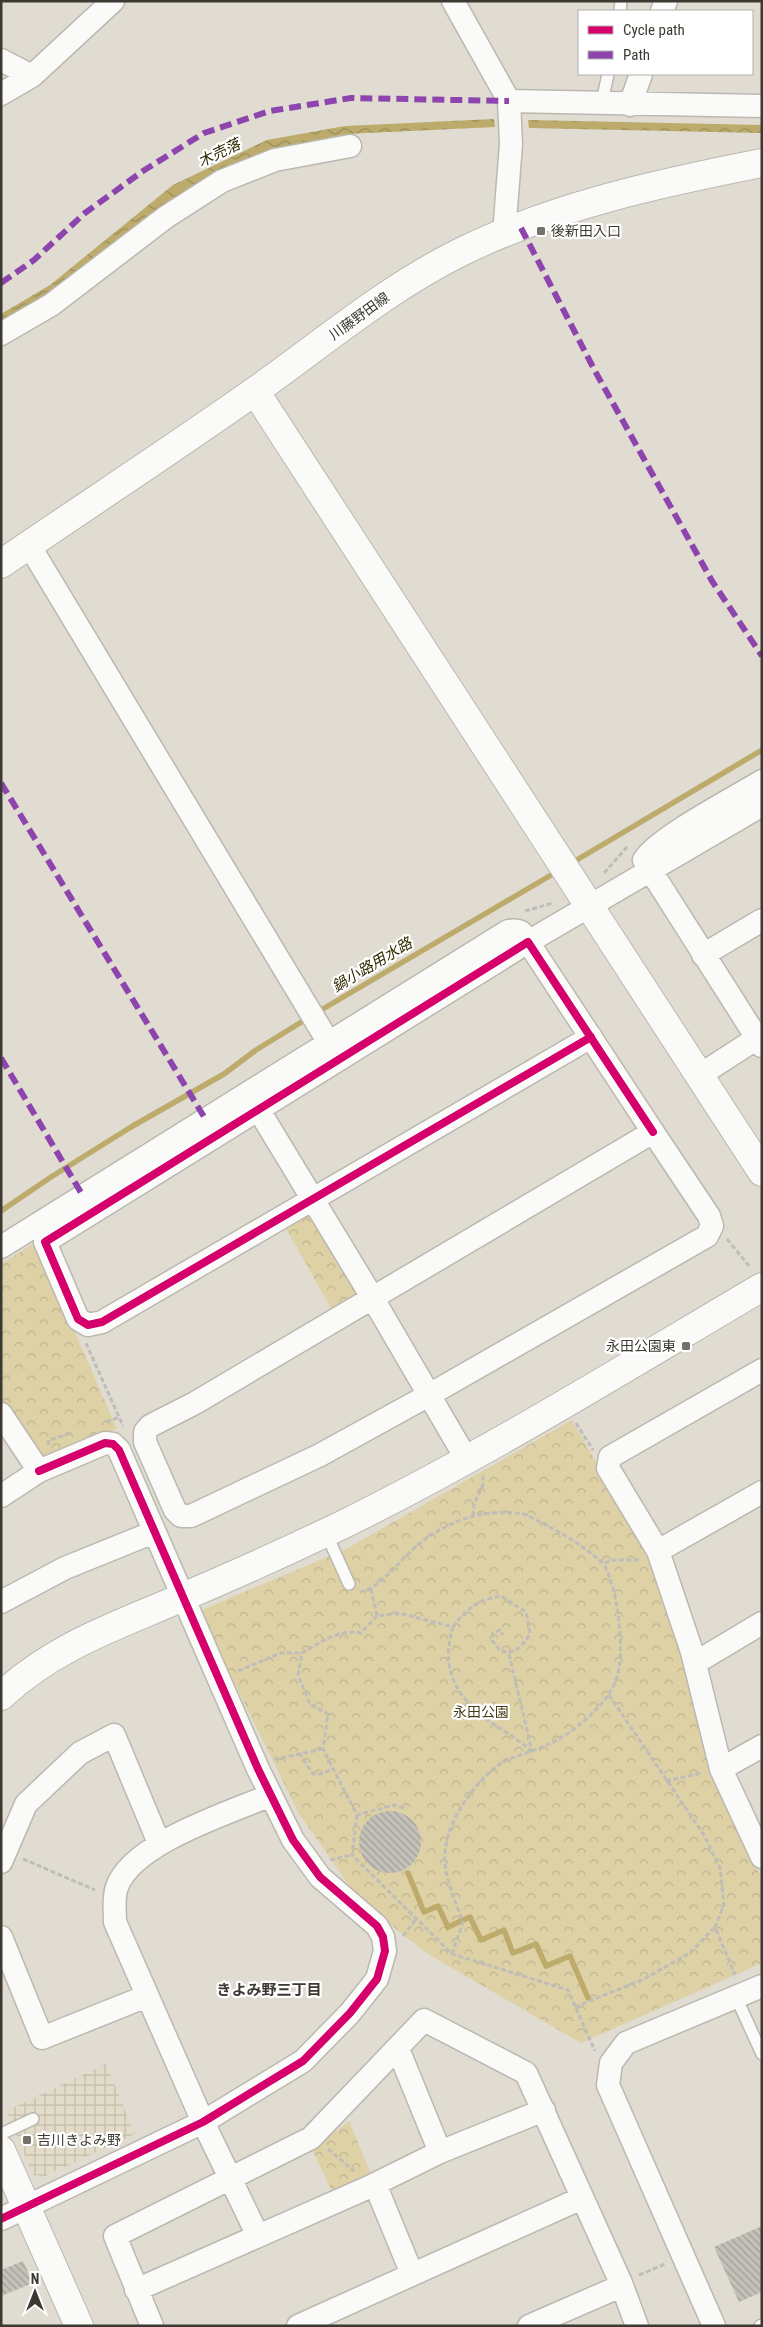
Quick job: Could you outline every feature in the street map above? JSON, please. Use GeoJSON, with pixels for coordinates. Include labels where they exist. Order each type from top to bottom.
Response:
{"type":"FeatureCollection","features":[{"type":"Feature","properties":{"kind":"street"},"geometry":{"type":"LineString","coordinates":[[1,94],[32,76],[113,1]]}},
{"type":"Feature","properties":{"kind":"street"},"geometry":{"type":"LineString","coordinates":[[453,1],[510,101],[511,144],[504,234]]}},
{"type":"Feature","properties":{"kind":"street"},"geometry":{"type":"LineString","coordinates":[[1,60],[32,76]]}},
{"type":"Feature","properties":{"kind":"street"},"geometry":{"type":"LineString","coordinates":[[630,105],[641,75]]}},
{"type":"Feature","properties":{"kind":"street"},"geometry":{"type":"LineString","coordinates":[[510,101],[602,102],[630,105],[762,106]]}},
{"type":"Feature","properties":{"kind":"street"},"geometry":{"type":"LineString","coordinates":[[1,334],[51,305],[166,217],[222,182],[275,160],[350,146]]}},
{"type":"Feature","properties":{"kind":"street","name":"川藤野田線"},"geometry":{"type":"LineString","coordinates":[[1,564],[255,391],[399,287],[462,251],[504,234],[605,200],[762,163]]}},
{"type":"Feature","properties":{"kind":"street"},"geometry":{"type":"LineString","coordinates":[[255,391],[587,906],[700,1075],[762,1172]]}},
{"type":"Feature","properties":{"kind":"street"},"geometry":{"type":"LineString","coordinates":[[29,545],[329,1043]]}},
{"type":"Feature","properties":{"kind":"street"},"geometry":{"type":"LineString","coordinates":[[700,1075],[760,1039],[644,860],[648,853],[665,840],[762,782]]}},
{"type":"Feature","properties":{"kind":"street"},"geometry":{"type":"LineString","coordinates":[[591,1037],[102,1322],[88,1325],[78,1319],[45,1242],[587,906],[762,805]]}},
{"type":"Feature","properties":{"kind":"street"},"geometry":{"type":"LineString","coordinates":[[704,955],[762,920]]}},
{"type":"Feature","properties":{"kind":"street"},"geometry":{"type":"LineString","coordinates":[[1,1247],[508,930],[518,930],[524,934],[710,1216],[712,1226],[708,1236],[320,1455],[191,1516],[182,1516],[175,1510],[145,1442],[145,1432],[150,1426],[194,1403],[653,1132]]}},
{"type":"Feature","properties":{"kind":"street"},"geometry":{"type":"LineString","coordinates":[[258,1109],[473,1465]]}},
{"type":"Feature","properties":{"kind":"street"},"geometry":{"type":"LineString","coordinates":[[1,1696],[32,1671],[63,1650],[111,1626],[184,1597],[473,1465],[758,1280]]}},
{"type":"Feature","properties":{"kind":"street"},"geometry":{"type":"LineString","coordinates":[[762,1370],[610,1457],[608,1462],[608,1468],[658,1551],[695,1663],[721,1770],[762,1857]]}},
{"type":"Feature","properties":{"kind":"street"},"geometry":{"type":"LineString","coordinates":[[1,1414],[39,1471]]}},
{"type":"Feature","properties":{"kind":"street"},"geometry":{"type":"LineString","coordinates":[[1,1496],[39,1471],[105,1443],[113,1444],[119,1450],[271,1795],[293,1840],[320,1877],[377,1926],[383,1938],[385,1951],[377,1979],[350,2013],[303,2061],[203,2122],[1,2219]]}},
{"type":"Feature","properties":{"kind":"street"},"geometry":{"type":"LineString","coordinates":[[658,1551],[762,1492]]}},
{"type":"Feature","properties":{"kind":"street"},"geometry":{"type":"LineString","coordinates":[[1,1602],[65,1568],[154,1532]]}},
{"type":"Feature","properties":{"kind":"street"},"geometry":{"type":"LineString","coordinates":[[695,1663],[762,1623]]}},
{"type":"Feature","properties":{"kind":"street"},"geometry":{"type":"LineString","coordinates":[[3,1857],[26,1804],[80,1753],[114,1734],[159,1843]]}},
{"type":"Feature","properties":{"kind":"street"},"geometry":{"type":"LineString","coordinates":[[721,1770],[762,1746]]}},
{"type":"Feature","properties":{"kind":"street"},"geometry":{"type":"LineString","coordinates":[[258,2236],[203,2122],[115,1922],[116,1888],[130,1866],[159,1843],[271,1795]]}},
{"type":"Feature","properties":{"kind":"street"},"geometry":{"type":"LineString","coordinates":[[1,1937],[42,2038],[147,1996]]}},
{"type":"Feature","properties":{"kind":"street"},"geometry":{"type":"LineString","coordinates":[[714,2326],[608,2085],[611,2063],[626,2043],[747,1992]]}},
{"type":"Feature","properties":{"kind":"street"},"geometry":{"type":"LineString","coordinates":[[152,2326],[115,2236],[232,2179],[313,2136],[424,2020],[526,2073],[544,2110],[637,2326]]}},
{"type":"Feature","properties":{"kind":"street"},"geometry":{"type":"LineString","coordinates":[[398,2049],[440,2152]]}},
{"type":"Feature","properties":{"kind":"street"},"geometry":{"type":"LineString","coordinates":[[136,2290],[371,2186],[440,2152],[544,2110]]}},
{"type":"Feature","properties":{"kind":"street"},"geometry":{"type":"LineString","coordinates":[[1,2150],[78,2326]]}},
{"type":"Feature","properties":{"kind":"street"},"geometry":{"type":"LineString","coordinates":[[371,2186],[412,2274]]}},
{"type":"Feature","properties":{"kind":"street"},"geometry":{"type":"LineString","coordinates":[[298,2326],[342,2317],[412,2274],[582,2198]]}},
{"type":"Feature","properties":{"kind":"street"},"geometry":{"type":"LineString","coordinates":[[529,2326],[621,2286]]}},
{"type":"Feature","properties":{"kind":"lane"},"geometry":{"type":"LineString","coordinates":[[602,102],[608,75]]}},
{"type":"Feature","properties":{"kind":"lane"},"geometry":{"type":"LineString","coordinates":[[326,1532],[349,1584]]}},
{"type":"Feature","properties":{"kind":"lane"},"geometry":{"type":"LineString","coordinates":[[747,1992],[762,2054]]}},
{"type":"Feature","properties":{"kind":"lane"},"geometry":{"type":"LineString","coordinates":[[1,2134],[34,2119]]}},
{"type":"Feature","properties":{"kind":"path"},"geometry":{"type":"LineString","coordinates":[[712,1226],[723,1233],[758,1280]]}},
{"type":"Feature","properties":{"kind":"path"},"geometry":{"type":"LineString","coordinates":[[572,1417],[598,1458],[608,1462]]}},
{"type":"Feature","properties":{"kind":"path"},"geometry":{"type":"LineString","coordinates":[[473,1465],[484,1478],[474,1504],[473,1516]]}},
{"type":"Feature","properties":{"kind":"path"},"geometry":{"type":"LineString","coordinates":[[349,1584],[357,1593],[371,1589],[414,1548],[437,1530],[473,1516],[490,1513],[524,1514],[587,1549],[604,1564],[612,1581],[617,1606],[621,1649],[617,1679],[609,1695],[577,1727],[551,1744],[498,1765],[474,1788],[455,1815],[444,1863],[453,1896],[463,1922],[452,1954]]}},
{"type":"Feature","properties":{"kind":"path"},"geometry":{"type":"LineString","coordinates":[[604,1564],[611,1560],[642,1559],[658,1551]]}},
{"type":"Feature","properties":{"kind":"path"},"geometry":{"type":"LineString","coordinates":[[371,1589],[377,1616]]}},
{"type":"Feature","properties":{"kind":"path"},"geometry":{"type":"LineString","coordinates":[[503,1635],[500,1630],[493,1633],[492,1640],[500,1652],[509,1654],[518,1650],[530,1634],[526,1612],[501,1596],[487,1598],[462,1613],[453,1627],[447,1658],[450,1675],[462,1694],[478,1713],[520,1740],[532,1752]]}},
{"type":"Feature","properties":{"kind":"path"},"geometry":{"type":"LineString","coordinates":[[238,1671],[281,1653],[302,1653],[336,1634],[349,1631],[361,1633],[377,1616],[399,1613],[453,1627]]}},
{"type":"Feature","properties":{"kind":"path"},"geometry":{"type":"LineString","coordinates":[[302,1653],[298,1675],[310,1704],[328,1714],[323,1749],[357,1815],[352,1855],[452,1954],[568,1990],[595,2052],[611,2063]]}},
{"type":"Feature","properties":{"kind":"path"},"geometry":{"type":"LineString","coordinates":[[509,1654],[532,1752]]}},
{"type":"Feature","properties":{"kind":"path"},"geometry":{"type":"LineString","coordinates":[[234,1663],[242,1680]]}},
{"type":"Feature","properties":{"kind":"path"},"geometry":{"type":"LineString","coordinates":[[575,2007],[644,1979],[690,1953],[715,1927],[724,1905],[720,1868],[704,1835],[609,1695]]}},
{"type":"Feature","properties":{"kind":"path"},"geometry":{"type":"LineString","coordinates":[[272,1750],[276,1759],[323,1749]]}},
{"type":"Feature","properties":{"kind":"path"},"geometry":{"type":"LineString","coordinates":[[299,1753],[313,1774],[321,1774],[333,1768]]}},
{"type":"Feature","properties":{"kind":"path"},"geometry":{"type":"LineString","coordinates":[[666,1781],[721,1770]]}},
{"type":"Feature","properties":{"kind":"path"},"geometry":{"type":"LineString","coordinates":[[357,1815],[394,1805],[407,1809]]}},
{"type":"Feature","properties":{"kind":"path"},"geometry":{"type":"LineString","coordinates":[[3,1857],[116,1898]]}},
{"type":"Feature","properties":{"kind":"path"},"geometry":{"type":"LineString","coordinates":[[399,1941],[416,1919]]}},
{"type":"Feature","properties":{"kind":"path"},"geometry":{"type":"LineString","coordinates":[[715,1927],[747,1992]]}},
{"type":"Feature","properties":{"kind":"path"},"geometry":{"type":"LineString","coordinates":[[313,2136],[371,2186]]}},
{"type":"Feature","properties":{"kind":"path"},"geometry":{"type":"LineString","coordinates":[[621,2286],[628,2280],[668,2262]]}},
{"type":"Feature","properties":{"kind":"shaded area"},"geometry":{"type":"Polygon","coordinates":[[[106,2064],[135,2134],[45,2176],[33,2175],[6,2111],[106,2064]]]}},
{"type":"Feature","properties":{"kind":"green space"},"geometry":{"type":"Polygon","coordinates":[[[304,1213],[311,1214],[331,1243],[328,1246],[338,1263],[341,1261],[357,1293],[350,1300],[332,1310],[284,1225],[304,1213]]]}},
{"type":"Feature","properties":{"kind":"green space"},"geometry":{"type":"Polygon","coordinates":[[[36,1242],[117,1429],[47,1455],[40,1454],[1,1399],[1,1264],[36,1242]]]}},
{"type":"Feature","properties":{"kind":"green space","name":"永田公園"},"geometry":{"type":"Polygon","coordinates":[[[572,1420],[653,1561],[714,1769],[762,1880],[762,1963],[581,2043],[428,1954],[360,1901],[298,1812],[199,1611],[346,1549],[572,1420]]]}},
{"type":"Feature","properties":{"kind":"green space"},"geometry":{"type":"Polygon","coordinates":[[[349,2121],[372,2177],[333,2194],[312,2149],[349,2121]]]}},
{"type":"Feature","properties":{"kind":"water"},"geometry":{"type":"Polygon","coordinates":[[[494,119],[495,127],[346,134],[268,151],[165,204],[51,295],[1,325],[1,314],[50,285],[173,185],[267,140],[345,126],[494,119]]]}},
{"type":"Feature","properties":{"kind":"water"},"geometry":{"type":"Polygon","coordinates":[[[528,120],[762,125],[762,133],[529,128],[528,120]]]}},
{"type":"Feature","properties":{"kind":"building"},"geometry":{"type":"Polygon","coordinates":[[[384,1811],[396,1811],[412,1820],[419,1830],[421,1842],[419,1854],[412,1864],[396,1873],[384,1873],[373,1868],[364,1859],[359,1848],[359,1836],[364,1825],[373,1816],[384,1811]]]}},
{"type":"Feature","properties":{"kind":"building"},"geometry":{"type":"Polygon","coordinates":[[[762,2226],[762,2292],[739,2302],[714,2247],[762,2226]]]}},
{"type":"Feature","properties":{"kind":"building"},"geometry":{"type":"Polygon","coordinates":[[[23,2261],[33,2283],[1,2296],[1,2270],[23,2261]]]}},
{"type":"Feature","properties":{"kind":"waterway","name":"鍋小路用水路"},"geometry":{"type":"LineString","coordinates":[[570,864],[762,750]]}},
{"type":"Feature","properties":{"kind":"waterway","name":"鍋小路用水路"},"geometry":{"type":"LineString","coordinates":[[316,1013],[558,871]]}},
{"type":"Feature","properties":{"kind":"waterway","name":"鍋小路用水路"},"geometry":{"type":"LineString","coordinates":[[1,1211],[131,1127],[224,1074],[256,1050],[308,1018]]}},
{"type":"Feature","properties":{"kind":"waterway"},"geometry":{"type":"LineString","coordinates":[[408,1873],[424,1912],[438,1906],[448,1927],[470,1917],[481,1940],[504,1930],[513,1953],[536,1944],[546,1966],[570,1956],[588,1998]]}},
{"type":"Feature","properties":{"kind":"marked path"},"geometry":{"type":"LineString","coordinates":[[1,283],[34,260],[85,213],[143,171],[204,133],[270,111],[351,98],[509,101]]}},
{"type":"Feature","properties":{"kind":"marked path"},"geometry":{"type":"LineString","coordinates":[[521,228],[595,371],[712,581],[762,656]]}},
{"type":"Feature","properties":{"kind":"marked path"},"geometry":{"type":"LineString","coordinates":[[1,783],[206,1120]]}},
{"type":"Feature","properties":{"kind":"marked path"},"geometry":{"type":"LineString","coordinates":[[1,1058],[83,1196]]}},
{"type":"Feature","properties":{"kind":"cycle path"},"geometry":{"type":"LineString","coordinates":[[591,1037],[102,1322],[88,1325],[78,1319],[45,1242],[528,942],[653,1132]]}},
{"type":"Feature","properties":{"kind":"cycle path"},"geometry":{"type":"LineString","coordinates":[[1,2219],[203,2122],[303,2061],[350,2013],[377,1979],[385,1951],[383,1937],[377,1926],[320,1877],[293,1840],[258,1769],[119,1450],[113,1444],[105,1443],[39,1471]]}},
{"type":"Feature","properties":{"kind":"place","name":"後新田入口"},"geometry":{"type":"Point","coordinates":[541,231]}},
{"type":"Feature","properties":{"kind":"place","name":"永田公園東"},"geometry":{"type":"Point","coordinates":[686,1346]}},
{"type":"Feature","properties":{"kind":"place","name":"吉川きよみ野"},"geometry":{"type":"Point","coordinates":[27,2140]}},
{"type":"Feature","properties":{"kind":"district","name":"きよみ野三丁目"},"geometry":{"type":"Point","coordinates":[269,1990]}},
{"type":"Feature","properties":{"kind":"water label","name":"木売落"},"geometry":{"type":"Point","coordinates":[219,153]}}]}
